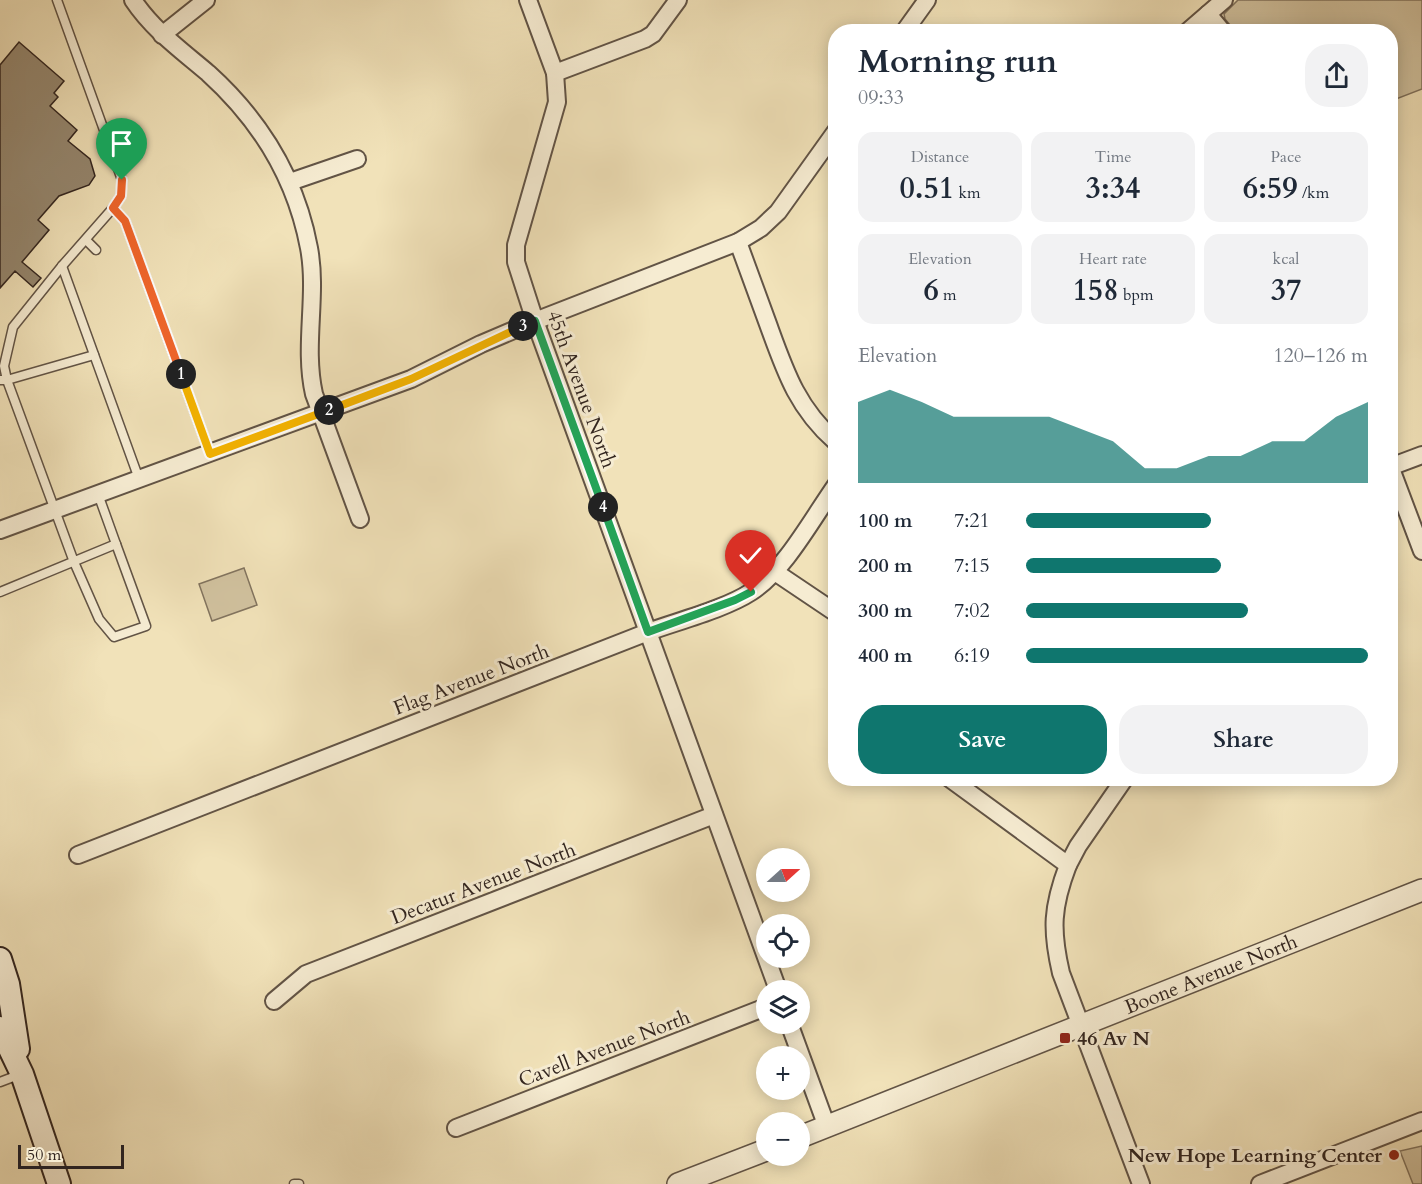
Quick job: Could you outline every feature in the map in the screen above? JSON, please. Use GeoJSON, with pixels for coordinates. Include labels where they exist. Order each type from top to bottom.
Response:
{"type":"FeatureCollection","features":[{"type":"Feature","properties":{"kind":"main road"},"geometry":{"type":"LineString","coordinates":[[0,959],[8,984],[22,1074]]}},
{"type":"Feature","properties":{"kind":"main road"},"geometry":{"type":"LineString","coordinates":[[0,1028],[22,1074],[59,1184]]}},
{"type":"Feature","properties":{"kind":"street"},"geometry":{"type":"LineString","coordinates":[[133,0],[162,35],[241,105],[267,140],[290,182],[309,248],[312,278],[309,367],[314,394],[360,519]]}},
{"type":"Feature","properties":{"kind":"street"},"geometry":{"type":"LineString","coordinates":[[162,35],[206,0]]}},
{"type":"Feature","properties":{"kind":"street","name":"45th Avenue North"},"geometry":{"type":"LineString","coordinates":[[528,0],[555,73],[556,112],[516,245],[516,262],[535,321],[774,980]]}},
{"type":"Feature","properties":{"kind":"street"},"geometry":{"type":"LineString","coordinates":[[555,73],[645,39],[653,34],[678,0]]}},
{"type":"Feature","properties":{"kind":"street"},"geometry":{"type":"LineString","coordinates":[[910,24],[927,0]]}},
{"type":"Feature","properties":{"kind":"street"},"geometry":{"type":"LineString","coordinates":[[1196,24],[1224,0]]}},
{"type":"Feature","properties":{"kind":"street"},"geometry":{"type":"LineString","coordinates":[[1208,14],[1216,24]]}},
{"type":"Feature","properties":{"kind":"street"},"geometry":{"type":"LineString","coordinates":[[0,530],[411,379],[481,344],[535,321],[738,242],[760,228],[778,212],[828,142]]}},
{"type":"Feature","properties":{"kind":"street"},"geometry":{"type":"LineString","coordinates":[[290,182],[357,159]]}},
{"type":"Feature","properties":{"kind":"street"},"geometry":{"type":"LineString","coordinates":[[738,242],[787,378],[807,412],[818,427],[828,435]]}},
{"type":"Feature","properties":{"kind":"street"},"geometry":{"type":"LineString","coordinates":[[1398,464],[1422,454]]}},
{"type":"Feature","properties":{"kind":"street"},"geometry":{"type":"LineString","coordinates":[[1398,486],[1422,551]]}},
{"type":"Feature","properties":{"kind":"street","name":"Flag Avenue North"},"geometry":{"type":"LineString","coordinates":[[78,855],[735,600],[751,592],[775,572],[828,496]]}},
{"type":"Feature","properties":{"kind":"street"},"geometry":{"type":"LineString","coordinates":[[775,572],[828,608]]}},
{"type":"Feature","properties":{"kind":"street"},"geometry":{"type":"LineString","coordinates":[[960,786],[1068,866]]}},
{"type":"Feature","properties":{"kind":"street"},"geometry":{"type":"LineString","coordinates":[[1119,786],[1078,846],[1068,866],[1058,891],[1054,946],[1061,973],[1141,1184]]}},
{"type":"Feature","properties":{"kind":"street","name":"Decatur Avenue North"},"geometry":{"type":"LineString","coordinates":[[274,1001],[306,974],[714,815]]}},
{"type":"Feature","properties":{"kind":"street","name":"Boone Avenue North"},"geometry":{"type":"LineString","coordinates":[[810,1133],[1422,890]]}},
{"type":"Feature","properties":{"kind":"street","name":"Cavell Avenue North"},"geometry":{"type":"LineString","coordinates":[[456,1128],[756,1011]]}},
{"type":"Feature","properties":{"kind":"street"},"geometry":{"type":"LineString","coordinates":[[793,1034],[827,1127]]}},
{"type":"Feature","properties":{"kind":"street"},"geometry":{"type":"LineString","coordinates":[[1260,1184],[1422,1121]]}},
{"type":"Feature","properties":{"kind":"street"},"geometry":{"type":"LineString","coordinates":[[678,1184],[756,1154]]}},
{"type":"Feature","properties":{"kind":"lane"},"geometry":{"type":"LineString","coordinates":[[57,0],[122,180],[121,196],[13,327],[4,366],[4,380],[74,562],[99,619],[114,637],[146,626],[98,494]]}},
{"type":"Feature","properties":{"kind":"lane"},"geometry":{"type":"LineString","coordinates":[[113,208],[125,221],[210,454]]}},
{"type":"Feature","properties":{"kind":"lane"},"geometry":{"type":"LineString","coordinates":[[86,240],[96,250]]}},
{"type":"Feature","properties":{"kind":"lane"},"geometry":{"type":"LineString","coordinates":[[63,266],[139,479]]}},
{"type":"Feature","properties":{"kind":"lane"},"geometry":{"type":"LineString","coordinates":[[4,380],[94,356]]}},
{"type":"Feature","properties":{"kind":"lane"},"geometry":{"type":"LineString","coordinates":[[0,592],[116,544]]}},
{"type":"Feature","properties":{"kind":"lane"},"geometry":{"type":"LineString","coordinates":[[0,1083],[22,1074]]}},
{"type":"Feature","properties":{"kind":"shaded area"},"geometry":{"type":"Polygon","coordinates":[[[1238,0],[1422,0],[1422,89],[1398,98],[1398,24],[1229,24],[1224,14],[1238,0]]]}},
{"type":"Feature","properties":{"kind":"shaded area"},"geometry":{"type":"Polygon","coordinates":[[[244,568],[257,605],[212,621],[199,584],[244,568]]]}},
{"type":"Feature","properties":{"kind":"shaded area"},"geometry":{"type":"Polygon","coordinates":[[[1422,1146],[1422,1184],[1413,1184],[1400,1151],[1422,1146]]]}},
{"type":"Feature","properties":{"kind":"building"},"geometry":{"type":"Polygon","coordinates":[[[19,42],[64,81],[54,93],[58,97],[50,106],[77,130],[68,141],[90,159],[95,176],[89,185],[59,196],[38,220],[49,230],[22,262],[41,278],[33,287],[15,271],[0,288],[0,65],[19,42]]]}},
{"type":"Feature","properties":{"kind":"place","name":"46 Av N"},"geometry":{"type":"Point","coordinates":[1065,1038]}},
{"type":"Feature","properties":{"kind":"place","name":"New Hope Learning Center"},"geometry":{"type":"Point","coordinates":[1394,1155]}},
{"type":"Feature","properties":{"kind":"route"},"geometry":{"type":"LineString","coordinates":[[122,180],[121,196],[113,208],[125,221],[210,454],[411,379],[481,344],[535,321],[648,632],[751,592]]}}]}
